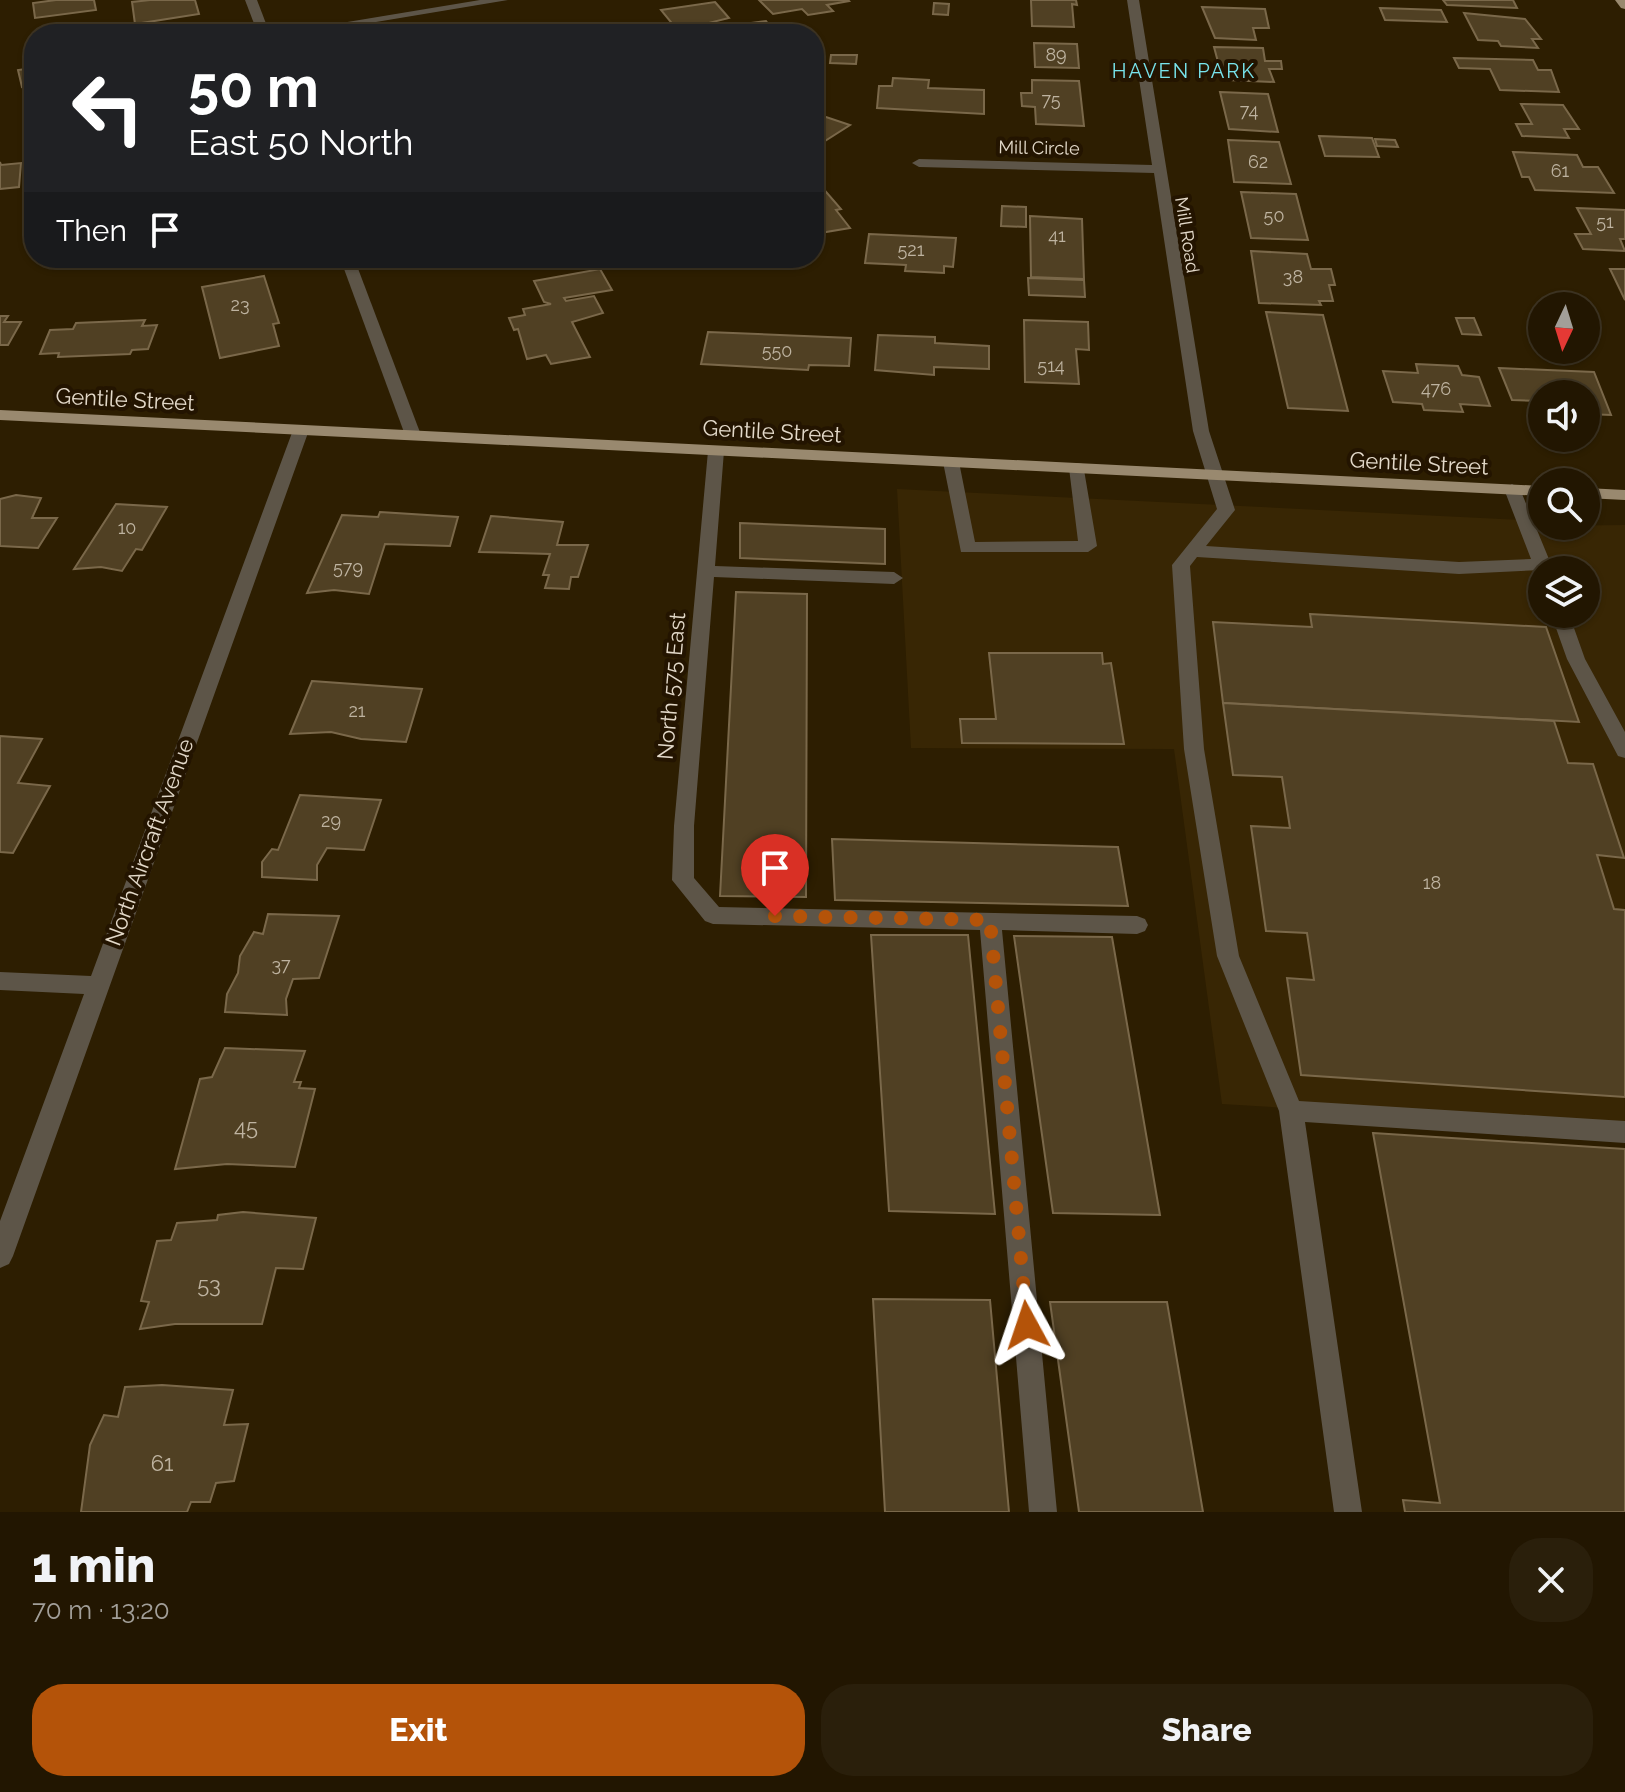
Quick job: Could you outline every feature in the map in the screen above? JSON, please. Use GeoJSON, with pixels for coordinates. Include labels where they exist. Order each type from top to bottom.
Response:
{"type":"FeatureCollection","features":[{"type":"Feature","properties":{"kind":"main road"},"geometry":{"type":"LineString","coordinates":[[1621,0],[1625,6]]}},
{"type":"Feature","properties":{"kind":"main road","name":"Gentile Street"},"geometry":{"type":"LineString","coordinates":[[0,415],[1528,490]]}},
{"type":"Feature","properties":{"kind":"main road"},"geometry":{"type":"LineString","coordinates":[[1600,494],[1625,495]]}},
{"type":"Feature","properties":{"kind":"street"},"geometry":{"type":"LineString","coordinates":[[251,0],[260,24]]}},
{"type":"Feature","properties":{"kind":"street"},"geometry":{"type":"LineString","coordinates":[[346,24],[502,0]]}},
{"type":"Feature","properties":{"kind":"street","name":"Mill Road"},"geometry":{"type":"LineString","coordinates":[[1133,0],[1201,431],[1226,510],[1194,551]]}},
{"type":"Feature","properties":{"kind":"street","name":"Mill Circle"},"geometry":{"type":"LineString","coordinates":[[919,163],[1158,169]]}},
{"type":"Feature","properties":{"kind":"street"},"geometry":{"type":"LineString","coordinates":[[351,268],[413,435]]}},
{"type":"Feature","properties":{"kind":"street","name":"North Aircraft Avenue"},"geometry":{"type":"LineString","coordinates":[[0,1256],[96,985],[301,430]]}},
{"type":"Feature","properties":{"kind":"street","name":"North 575 East"},"geometry":{"type":"LineString","coordinates":[[716,451],[684,826],[683,880],[713,915],[990,920]]}},
{"type":"Feature","properties":{"kind":"street"},"geometry":{"type":"LineString","coordinates":[[951,462],[967,548],[1088,546],[1077,468]]}},
{"type":"Feature","properties":{"kind":"street"},"geometry":{"type":"LineString","coordinates":[[1512,489],[1539,556]]}},
{"type":"Feature","properties":{"kind":"street"},"geometry":{"type":"LineString","coordinates":[[1348,1512],[1291,1111],[1228,956],[1194,749],[1181,565],[1194,551],[1459,568],[1528,567]]}},
{"type":"Feature","properties":{"kind":"street"},"geometry":{"type":"LineString","coordinates":[[705,571],[894,578]]}},
{"type":"Feature","properties":{"kind":"street"},"geometry":{"type":"LineString","coordinates":[[1565,628],[1576,659],[1625,751]]}},
{"type":"Feature","properties":{"kind":"street"},"geometry":{"type":"LineString","coordinates":[[1043,1512],[990,920],[1137,925]]}},
{"type":"Feature","properties":{"kind":"street"},"geometry":{"type":"LineString","coordinates":[[0,981],[96,985]]}},
{"type":"Feature","properties":{"kind":"street"},"geometry":{"type":"LineString","coordinates":[[1291,1111],[1625,1132]]}},
{"type":"Feature","properties":{"kind":"shaded area"},"geometry":{"type":"Polygon","coordinates":[[[897,489],[1528,520],[1528,540],[1600,540],[1600,525],[1625,525],[1625,1129],[1222,1104],[1174,749],[911,748],[897,489]]]}},
{"type":"Feature","properties":{"kind":"building"},"geometry":{"type":"Polygon","coordinates":[[[94,0],[96,10],[35,18],[33,3],[94,0]]]}},
{"type":"Feature","properties":{"kind":"building"},"geometry":{"type":"Polygon","coordinates":[[[195,0],[199,14],[135,24],[132,2],[195,0]]]}},
{"type":"Feature","properties":{"kind":"building"},"geometry":{"type":"Polygon","coordinates":[[[759,0],[849,1],[827,5],[833,11],[808,15],[802,9],[773,14],[759,0]]]}},
{"type":"Feature","properties":{"kind":"building"},"geometry":{"type":"Polygon","coordinates":[[[1031,0],[1076,0],[1077,5],[1072,4],[1074,27],[1032,26],[1031,0]]]}},
{"type":"Feature","properties":{"kind":"building"},"geometry":{"type":"Polygon","coordinates":[[[1443,0],[1513,0],[1517,8],[1447,5],[1443,0]]]}},
{"type":"Feature","properties":{"kind":"building"},"geometry":{"type":"Polygon","coordinates":[[[715,2],[729,18],[705,24],[672,24],[661,10],[715,2]]]}},
{"type":"Feature","properties":{"kind":"building"},"geometry":{"type":"Polygon","coordinates":[[[934,3],[949,4],[948,15],[933,14],[934,3]]]}},
{"type":"Feature","properties":{"kind":"building"},"geometry":{"type":"Polygon","coordinates":[[[1202,7],[1265,9],[1269,28],[1253,28],[1256,40],[1215,38],[1202,7]]]}},
{"type":"Feature","properties":{"kind":"building"},"geometry":{"type":"Polygon","coordinates":[[[1380,8],[1441,10],[1447,22],[1385,20],[1380,8]]]}},
{"type":"Feature","properties":{"kind":"building"},"geometry":{"type":"Polygon","coordinates":[[[1464,13],[1525,19],[1541,39],[1532,39],[1538,48],[1501,46],[1498,41],[1478,40],[1464,13]]]}},
{"type":"Feature","properties":{"kind":"building"},"geometry":{"type":"Polygon","coordinates":[[[1034,43],[1077,44],[1079,68],[1035,67],[1034,43]]]}},
{"type":"Feature","properties":{"kind":"building"},"geometry":{"type":"Polygon","coordinates":[[[1214,47],[1263,48],[1265,61],[1281,61],[1282,69],[1269,69],[1274,82],[1227,80],[1226,73],[1221,73],[1214,47]]]}},
{"type":"Feature","properties":{"kind":"building"},"geometry":{"type":"Polygon","coordinates":[[[831,55],[857,55],[856,64],[830,63],[831,55]]]}},
{"type":"Feature","properties":{"kind":"building"},"geometry":{"type":"Polygon","coordinates":[[[1454,58],[1533,60],[1538,70],[1551,70],[1559,92],[1500,90],[1490,69],[1459,68],[1454,58]]]}},
{"type":"Feature","properties":{"kind":"building"},"geometry":{"type":"Polygon","coordinates":[[[24,69],[24,87],[22,87],[18,70],[24,69]]]}},
{"type":"Feature","properties":{"kind":"building"},"geometry":{"type":"Polygon","coordinates":[[[893,78],[929,80],[928,88],[984,90],[984,114],[877,108],[879,86],[892,86],[893,78]]]}},
{"type":"Feature","properties":{"kind":"building"},"geometry":{"type":"Polygon","coordinates":[[[1032,80],[1079,81],[1084,126],[1036,124],[1035,107],[1022,106],[1021,93],[1032,93],[1032,80]]]}},
{"type":"Feature","properties":{"kind":"building"},"geometry":{"type":"Polygon","coordinates":[[[1220,92],[1268,94],[1278,132],[1229,129],[1220,92]]]}},
{"type":"Feature","properties":{"kind":"building"},"geometry":{"type":"Polygon","coordinates":[[[1521,104],[1563,105],[1579,129],[1564,129],[1569,138],[1522,136],[1516,124],[1532,124],[1521,104]]]}},
{"type":"Feature","properties":{"kind":"building"},"geometry":{"type":"Polygon","coordinates":[[[824,116],[850,125],[824,142],[824,116]]]}},
{"type":"Feature","properties":{"kind":"building"},"geometry":{"type":"Polygon","coordinates":[[[1319,136],[1372,138],[1379,157],[1325,156],[1319,136]]]}},
{"type":"Feature","properties":{"kind":"building"},"geometry":{"type":"Polygon","coordinates":[[[1375,139],[1395,140],[1398,147],[1377,146],[1375,139]]]}},
{"type":"Feature","properties":{"kind":"building"},"geometry":{"type":"Polygon","coordinates":[[[1228,140],[1279,142],[1291,184],[1234,182],[1228,140]]]}},
{"type":"Feature","properties":{"kind":"building"},"geometry":{"type":"Polygon","coordinates":[[[1513,152],[1577,155],[1583,167],[1598,167],[1614,193],[1535,190],[1529,177],[1522,177],[1513,152]]]}},
{"type":"Feature","properties":{"kind":"building"},"geometry":{"type":"Polygon","coordinates":[[[0,162],[1,165],[21,163],[19,187],[0,189],[0,162]]]}},
{"type":"Feature","properties":{"kind":"building"},"geometry":{"type":"Polygon","coordinates":[[[824,189],[841,209],[836,210],[850,228],[824,232],[824,189]]]}},
{"type":"Feature","properties":{"kind":"building"},"geometry":{"type":"Polygon","coordinates":[[[1241,192],[1296,194],[1308,240],[1251,238],[1241,192]]]}},
{"type":"Feature","properties":{"kind":"building"},"geometry":{"type":"Polygon","coordinates":[[[1002,206],[1026,207],[1026,227],[1001,226],[1002,206]]]}},
{"type":"Feature","properties":{"kind":"building"},"geometry":{"type":"Polygon","coordinates":[[[1577,208],[1625,210],[1625,239],[1620,239],[1625,251],[1583,249],[1575,234],[1591,234],[1577,208]]]}},
{"type":"Feature","properties":{"kind":"building"},"geometry":{"type":"Polygon","coordinates":[[[1030,216],[1082,219],[1084,279],[1031,277],[1030,216]]]}},
{"type":"Feature","properties":{"kind":"building"},"geometry":{"type":"Polygon","coordinates":[[[869,234],[956,238],[953,267],[944,266],[944,273],[905,271],[906,265],[865,263],[869,234]]]}},
{"type":"Feature","properties":{"kind":"building"},"geometry":{"type":"Polygon","coordinates":[[[1251,251],[1307,254],[1311,269],[1331,269],[1335,285],[1329,285],[1333,301],[1319,301],[1321,305],[1259,303],[1251,251]]]}},
{"type":"Feature","properties":{"kind":"building"},"geometry":{"type":"Polygon","coordinates":[[[600,269],[612,290],[564,298],[566,301],[594,296],[603,313],[572,322],[590,357],[551,364],[546,355],[527,359],[518,329],[514,330],[509,318],[525,315],[523,309],[551,304],[544,302],[534,281],[600,269]]]}},
{"type":"Feature","properties":{"kind":"building"},"geometry":{"type":"Polygon","coordinates":[[[1610,269],[1625,269],[1625,300],[1610,269]]]}},
{"type":"Feature","properties":{"kind":"building"},"geometry":{"type":"Polygon","coordinates":[[[264,276],[279,323],[273,324],[279,346],[220,358],[202,287],[264,276]]]}},
{"type":"Feature","properties":{"kind":"building"},"geometry":{"type":"Polygon","coordinates":[[[1028,278],[1084,280],[1085,297],[1029,295],[1028,278]]]}},
{"type":"Feature","properties":{"kind":"building"},"geometry":{"type":"Polygon","coordinates":[[[1266,312],[1323,315],[1348,411],[1288,408],[1266,312]]]}},
{"type":"Feature","properties":{"kind":"building"},"geometry":{"type":"Polygon","coordinates":[[[0,316],[8,316],[4,322],[21,322],[8,345],[0,345],[0,316]]]}},
{"type":"Feature","properties":{"kind":"building"},"geometry":{"type":"Polygon","coordinates":[[[1456,318],[1474,318],[1481,335],[1462,334],[1456,318]]]}},
{"type":"Feature","properties":{"kind":"building"},"geometry":{"type":"Polygon","coordinates":[[[145,320],[142,326],[157,325],[148,349],[132,350],[130,354],[58,357],[59,353],[40,354],[50,330],[73,329],[76,323],[145,320]]]}},
{"type":"Feature","properties":{"kind":"building"},"geometry":{"type":"Polygon","coordinates":[[[1024,320],[1088,322],[1089,350],[1076,349],[1079,384],[1025,382],[1024,320]]]}},
{"type":"Feature","properties":{"kind":"building"},"geometry":{"type":"Polygon","coordinates":[[[708,332],[851,338],[849,366],[809,365],[808,370],[701,364],[708,332]]]}},
{"type":"Feature","properties":{"kind":"building"},"geometry":{"type":"Polygon","coordinates":[[[878,335],[935,337],[935,343],[989,346],[989,369],[934,367],[934,375],[875,370],[878,335]]]}},
{"type":"Feature","properties":{"kind":"building"},"geometry":{"type":"Polygon","coordinates":[[[1416,364],[1458,366],[1462,375],[1479,377],[1490,406],[1460,404],[1463,412],[1424,410],[1422,404],[1393,402],[1383,371],[1418,373],[1416,364]]]}},
{"type":"Feature","properties":{"kind":"building"},"geometry":{"type":"Polygon","coordinates":[[[1499,368],[1594,372],[1597,380],[1528,380],[1528,401],[1512,400],[1499,368]]]}},
{"type":"Feature","properties":{"kind":"building"},"geometry":{"type":"Polygon","coordinates":[[[1600,387],[1611,415],[1600,415],[1600,387]]]}},
{"type":"Feature","properties":{"kind":"building"},"geometry":{"type":"Polygon","coordinates":[[[16,495],[41,498],[32,518],[57,518],[38,548],[0,546],[0,499],[16,495]]]}},
{"type":"Feature","properties":{"kind":"building"},"geometry":{"type":"Polygon","coordinates":[[[116,504],[167,507],[142,550],[136,549],[122,571],[101,567],[74,569],[116,504]]]}},
{"type":"Feature","properties":{"kind":"building"},"geometry":{"type":"Polygon","coordinates":[[[380,512],[458,517],[450,546],[385,544],[369,594],[334,590],[307,593],[342,515],[378,517],[380,512]]]}},
{"type":"Feature","properties":{"kind":"building"},"geometry":{"type":"Polygon","coordinates":[[[491,516],[563,522],[557,545],[588,545],[578,577],[571,577],[569,589],[545,588],[549,575],[543,575],[550,554],[479,552],[491,516]]]}},
{"type":"Feature","properties":{"kind":"building"},"geometry":{"type":"Polygon","coordinates":[[[740,523],[885,529],[885,564],[740,558],[740,523]]]}},
{"type":"Feature","properties":{"kind":"building"},"geometry":{"type":"Polygon","coordinates":[[[736,592],[807,594],[806,897],[720,896],[736,592]]]}},
{"type":"Feature","properties":{"kind":"building"},"geometry":{"type":"Polygon","coordinates":[[[1310,614],[1546,628],[1579,722],[1223,703],[1213,622],[1312,627],[1310,614]]]}},
{"type":"Feature","properties":{"kind":"building"},"geometry":{"type":"Polygon","coordinates":[[[989,653],[1102,653],[1103,664],[1111,663],[1124,744],[962,743],[960,719],[996,719],[989,653]]]}},
{"type":"Feature","properties":{"kind":"building"},"geometry":{"type":"Polygon","coordinates":[[[312,681],[422,689],[406,742],[361,739],[331,732],[290,734],[312,681]]]}},
{"type":"Feature","properties":{"kind":"building"},"geometry":{"type":"Polygon","coordinates":[[[1223,703],[1554,721],[1568,763],[1593,764],[1624,858],[1597,855],[1614,909],[1625,910],[1625,1097],[1301,1075],[1287,978],[1314,980],[1307,933],[1266,931],[1251,826],[1290,828],[1282,777],[1233,775],[1223,703]]]}},
{"type":"Feature","properties":{"kind":"building"},"geometry":{"type":"Polygon","coordinates":[[[0,736],[42,739],[18,783],[50,786],[13,853],[0,852],[0,736]]]}},
{"type":"Feature","properties":{"kind":"building"},"geometry":{"type":"Polygon","coordinates":[[[300,795],[381,800],[364,850],[327,848],[317,865],[317,880],[262,877],[262,862],[272,849],[278,850],[300,795]]]}},
{"type":"Feature","properties":{"kind":"building"},"geometry":{"type":"Polygon","coordinates":[[[832,839],[1118,847],[1128,906],[835,900],[832,839]]]}},
{"type":"Feature","properties":{"kind":"building"},"geometry":{"type":"Polygon","coordinates":[[[268,914],[339,916],[319,978],[293,979],[286,999],[287,1015],[225,1012],[227,994],[238,973],[240,956],[254,932],[263,934],[268,914]]]}},
{"type":"Feature","properties":{"kind":"building"},"geometry":{"type":"Polygon","coordinates":[[[871,935],[968,935],[995,1214],[889,1211],[871,935]]]}},
{"type":"Feature","properties":{"kind":"building"},"geometry":{"type":"Polygon","coordinates":[[[1014,936],[1112,937],[1160,1215],[1053,1213],[1014,936]]]}},
{"type":"Feature","properties":{"kind":"building"},"geometry":{"type":"Polygon","coordinates":[[[225,1048],[305,1051],[294,1082],[301,1082],[299,1088],[315,1089],[295,1167],[227,1164],[175,1169],[200,1079],[212,1077],[225,1048]]]}},
{"type":"Feature","properties":{"kind":"building"},"geometry":{"type":"Polygon","coordinates":[[[1373,1133],[1625,1149],[1625,1512],[1405,1512],[1403,1500],[1440,1503],[1373,1133]]]}},
{"type":"Feature","properties":{"kind":"building"},"geometry":{"type":"Polygon","coordinates":[[[243,1212],[316,1218],[303,1269],[276,1268],[262,1324],[175,1324],[140,1329],[149,1302],[141,1301],[157,1241],[171,1240],[177,1223],[217,1220],[218,1215],[243,1212]]]}},
{"type":"Feature","properties":{"kind":"building"},"geometry":{"type":"Polygon","coordinates":[[[873,1299],[990,1300],[1009,1512],[885,1512],[873,1299]]]}},
{"type":"Feature","properties":{"kind":"building"},"geometry":{"type":"Polygon","coordinates":[[[1050,1302],[1167,1302],[1203,1512],[1079,1512],[1050,1302]]]}},
{"type":"Feature","properties":{"kind":"building"},"geometry":{"type":"Polygon","coordinates":[[[162,1385],[233,1390],[224,1425],[248,1424],[234,1481],[216,1483],[210,1502],[191,1502],[187,1512],[81,1512],[90,1445],[104,1415],[118,1417],[125,1387],[162,1385]]]}},
{"type":"Feature","properties":{"kind":"district","name":"HAVEN PARK"},"geometry":{"type":"Point","coordinates":[1184,71]}},
{"type":"Feature","properties":{"kind":"route"},"geometry":{"type":"LineString","coordinates":[[775,916],[990,920],[1027,1325]]}}]}
